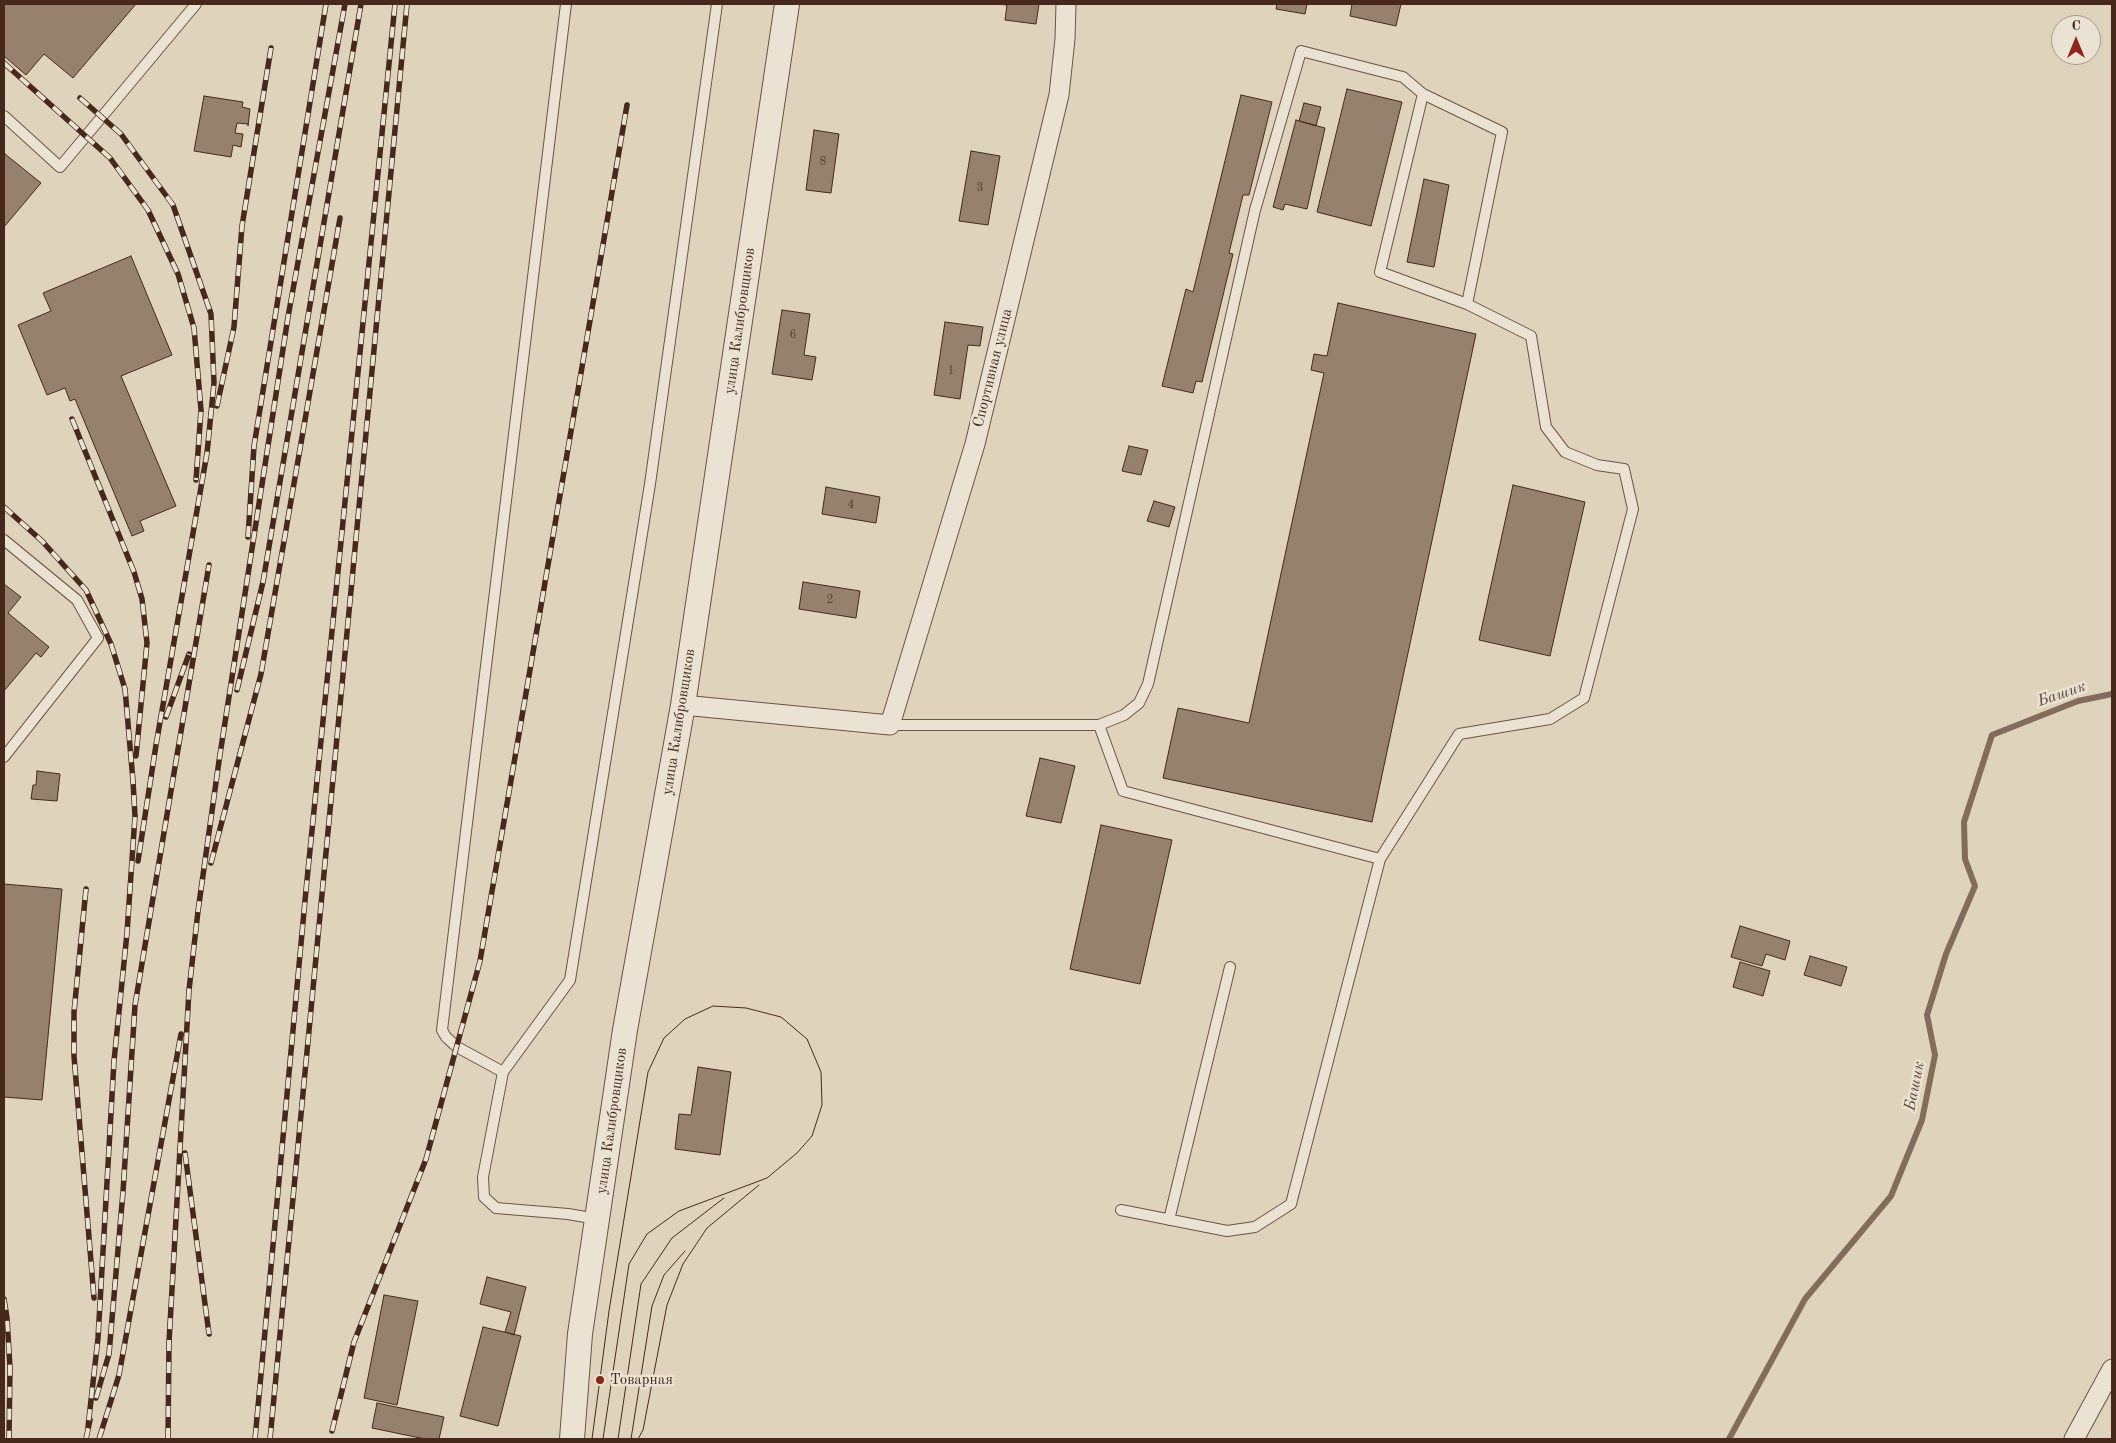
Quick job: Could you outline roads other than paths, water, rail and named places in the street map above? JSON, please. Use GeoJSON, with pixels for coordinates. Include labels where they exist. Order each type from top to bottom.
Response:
{"type":"FeatureCollection","features":[{"type":"Feature","properties":{"kind":"street","name":"улица Калибровщиков"},"geometry":{"type":"LineString","coordinates":[[572,1439],[580,1334],[625,1030],[683,705],[787,4]]}},
{"type":"Feature","properties":{"kind":"street","name":"Спортивная улица"},"geometry":{"type":"LineString","coordinates":[[890,725],[975,444],[1059,95],[1065,39],[1066,4]]}},
{"type":"Feature","properties":{"kind":"street"},"geometry":{"type":"LineString","coordinates":[[683,705],[890,725]]}},
{"type":"Feature","properties":{"kind":"street"},"geometry":{"type":"LineString","coordinates":[[2074,1439],[2112,1369]]}},
{"type":"Feature","properties":{"kind":"lane"},"geometry":{"type":"LineString","coordinates":[[4,116],[60,167],[196,4]]}},
{"type":"Feature","properties":{"kind":"lane"},"geometry":{"type":"LineString","coordinates":[[503,1072],[457,1047],[446,1037],[442,1030],[566,4]]}},
{"type":"Feature","properties":{"kind":"lane"},"geometry":{"type":"LineString","coordinates":[[597,1219],[568,1214],[496,1208],[484,1197],[483,1177],[503,1072],[570,980],[650,484],[718,4]]}},
{"type":"Feature","properties":{"kind":"lane"},"geometry":{"type":"LineString","coordinates":[[890,725],[1099,726],[1124,715],[1140,703],[1148,684],[1255,210],[1301,51],[1404,77],[1423,94],[1502,132],[1467,304]]}},
{"type":"Feature","properties":{"kind":"lane"},"geometry":{"type":"LineString","coordinates":[[1121,1210],[1227,1231],[1255,1227],[1291,1204],[1380,859],[1459,734],[1550,719],[1584,698],[1633,509],[1624,469],[1597,465],[1565,452],[1546,427],[1531,336],[1467,304],[1380,272],[1423,94]]}},
{"type":"Feature","properties":{"kind":"lane"},"geometry":{"type":"LineString","coordinates":[[4,540],[77,600],[98,638],[4,757]]}},
{"type":"Feature","properties":{"kind":"lane"},"geometry":{"type":"LineString","coordinates":[[1099,726],[1123,791],[1380,859]]}},
{"type":"Feature","properties":{"kind":"lane"},"geometry":{"type":"LineString","coordinates":[[1169,1220],[1230,967]]}},
{"type":"Feature","properties":{"kind":"waterway","name":"Башик"},"geometry":{"type":"LineString","coordinates":[[1729,1439],[1805,1299],[1891,1196],[1922,1120],[1935,1055],[1927,1015],[1946,954],[1975,886],[1965,859],[1964,822],[1992,735],[2078,701],[2112,694]]}},
{"type":"Feature","properties":{"kind":"tram line"},"geometry":{"type":"LineString","coordinates":[[592,1439],[609,1311],[648,1072],[664,1038],[685,1019],[713,1006],[746,1008],[781,1017],[807,1039],[821,1072],[822,1105],[812,1136],[797,1153],[767,1178],[679,1211],[647,1234],[629,1264],[603,1439]]}},
{"type":"Feature","properties":{"kind":"tram line"},"geometry":{"type":"LineString","coordinates":[[638,1439],[643,1430],[667,1305],[683,1264],[707,1228],[759,1185]]}},
{"type":"Feature","properties":{"kind":"tram line"},"geometry":{"type":"LineString","coordinates":[[618,1439],[641,1284],[672,1238],[724,1198]]}},
{"type":"Feature","properties":{"kind":"tram line"},"geometry":{"type":"LineString","coordinates":[[631,1439],[652,1306],[664,1275],[685,1251]]}},
{"type":"Feature","properties":{"kind":"railway"},"geometry":{"type":"LineString","coordinates":[[248,537],[254,446],[326,4]]}},
{"type":"Feature","properties":{"kind":"railway"},"geometry":{"type":"LineString","coordinates":[[168,1439],[169,1342],[189,990],[198,911],[219,761],[288,317],[345,4]]}},
{"type":"Feature","properties":{"kind":"railway"},"geometry":{"type":"LineString","coordinates":[[237,690],[263,582],[361,4]]}},
{"type":"Feature","properties":{"kind":"railway"},"geometry":{"type":"LineString","coordinates":[[255,1439],[306,890],[395,4]]}},
{"type":"Feature","properties":{"kind":"railway"},"geometry":{"type":"LineString","coordinates":[[270,1439],[407,4]]}},
{"type":"Feature","properties":{"kind":"railway"},"geometry":{"type":"LineString","coordinates":[[217,406],[234,327],[242,226],[271,48]]}},
{"type":"Feature","properties":{"kind":"railway"},"geometry":{"type":"LineString","coordinates":[[4,63],[110,158],[148,210],[178,274],[194,328],[201,410],[196,480]]}},
{"type":"Feature","properties":{"kind":"railway"},"geometry":{"type":"LineString","coordinates":[[80,98],[121,134],[173,205],[211,314],[214,383],[207,453],[156,745],[138,861]]}},
{"type":"Feature","properties":{"kind":"railway"},"geometry":{"type":"LineString","coordinates":[[332,1431],[354,1342],[426,1159],[480,961],[627,105]]}},
{"type":"Feature","properties":{"kind":"railway"},"geometry":{"type":"LineString","coordinates":[[211,863],[261,674],[340,218]]}},
{"type":"Feature","properties":{"kind":"railway"},"geometry":{"type":"LineString","coordinates":[[72,419],[134,572],[142,599],[147,643],[136,756]]}},
{"type":"Feature","properties":{"kind":"railway"},"geometry":{"type":"LineString","coordinates":[[4,507],[42,541],[86,590],[111,644],[125,689],[135,816],[127,933],[114,1061],[98,1338],[88,1427]]}},
{"type":"Feature","properties":{"kind":"railway"},"geometry":{"type":"LineString","coordinates":[[96,1398],[109,1354],[123,1192],[135,1005],[209,565]]}},
{"type":"Feature","properties":{"kind":"railway"},"geometry":{"type":"LineString","coordinates":[[166,717],[189,654]]}},
{"type":"Feature","properties":{"kind":"railway"},"geometry":{"type":"LineString","coordinates":[[86,889],[74,1012],[74,1056],[94,1298]]}},
{"type":"Feature","properties":{"kind":"railway"},"geometry":{"type":"LineString","coordinates":[[99,1439],[119,1375],[181,1034]]}},
{"type":"Feature","properties":{"kind":"railway"},"geometry":{"type":"LineString","coordinates":[[185,1153],[209,1334]]}},
{"type":"Feature","properties":{"kind":"railway"},"geometry":{"type":"LineString","coordinates":[[4,1299],[10,1368],[9,1439]]}},
{"type":"Feature","properties":{"kind":"railway"},"geometry":{"type":"LineString","coordinates":[[86,1439],[90,1420]]}},
{"type":"Feature","properties":{"kind":"place","name":"Товарная"},"geometry":{"type":"Point","coordinates":[600,1380]}}]}
